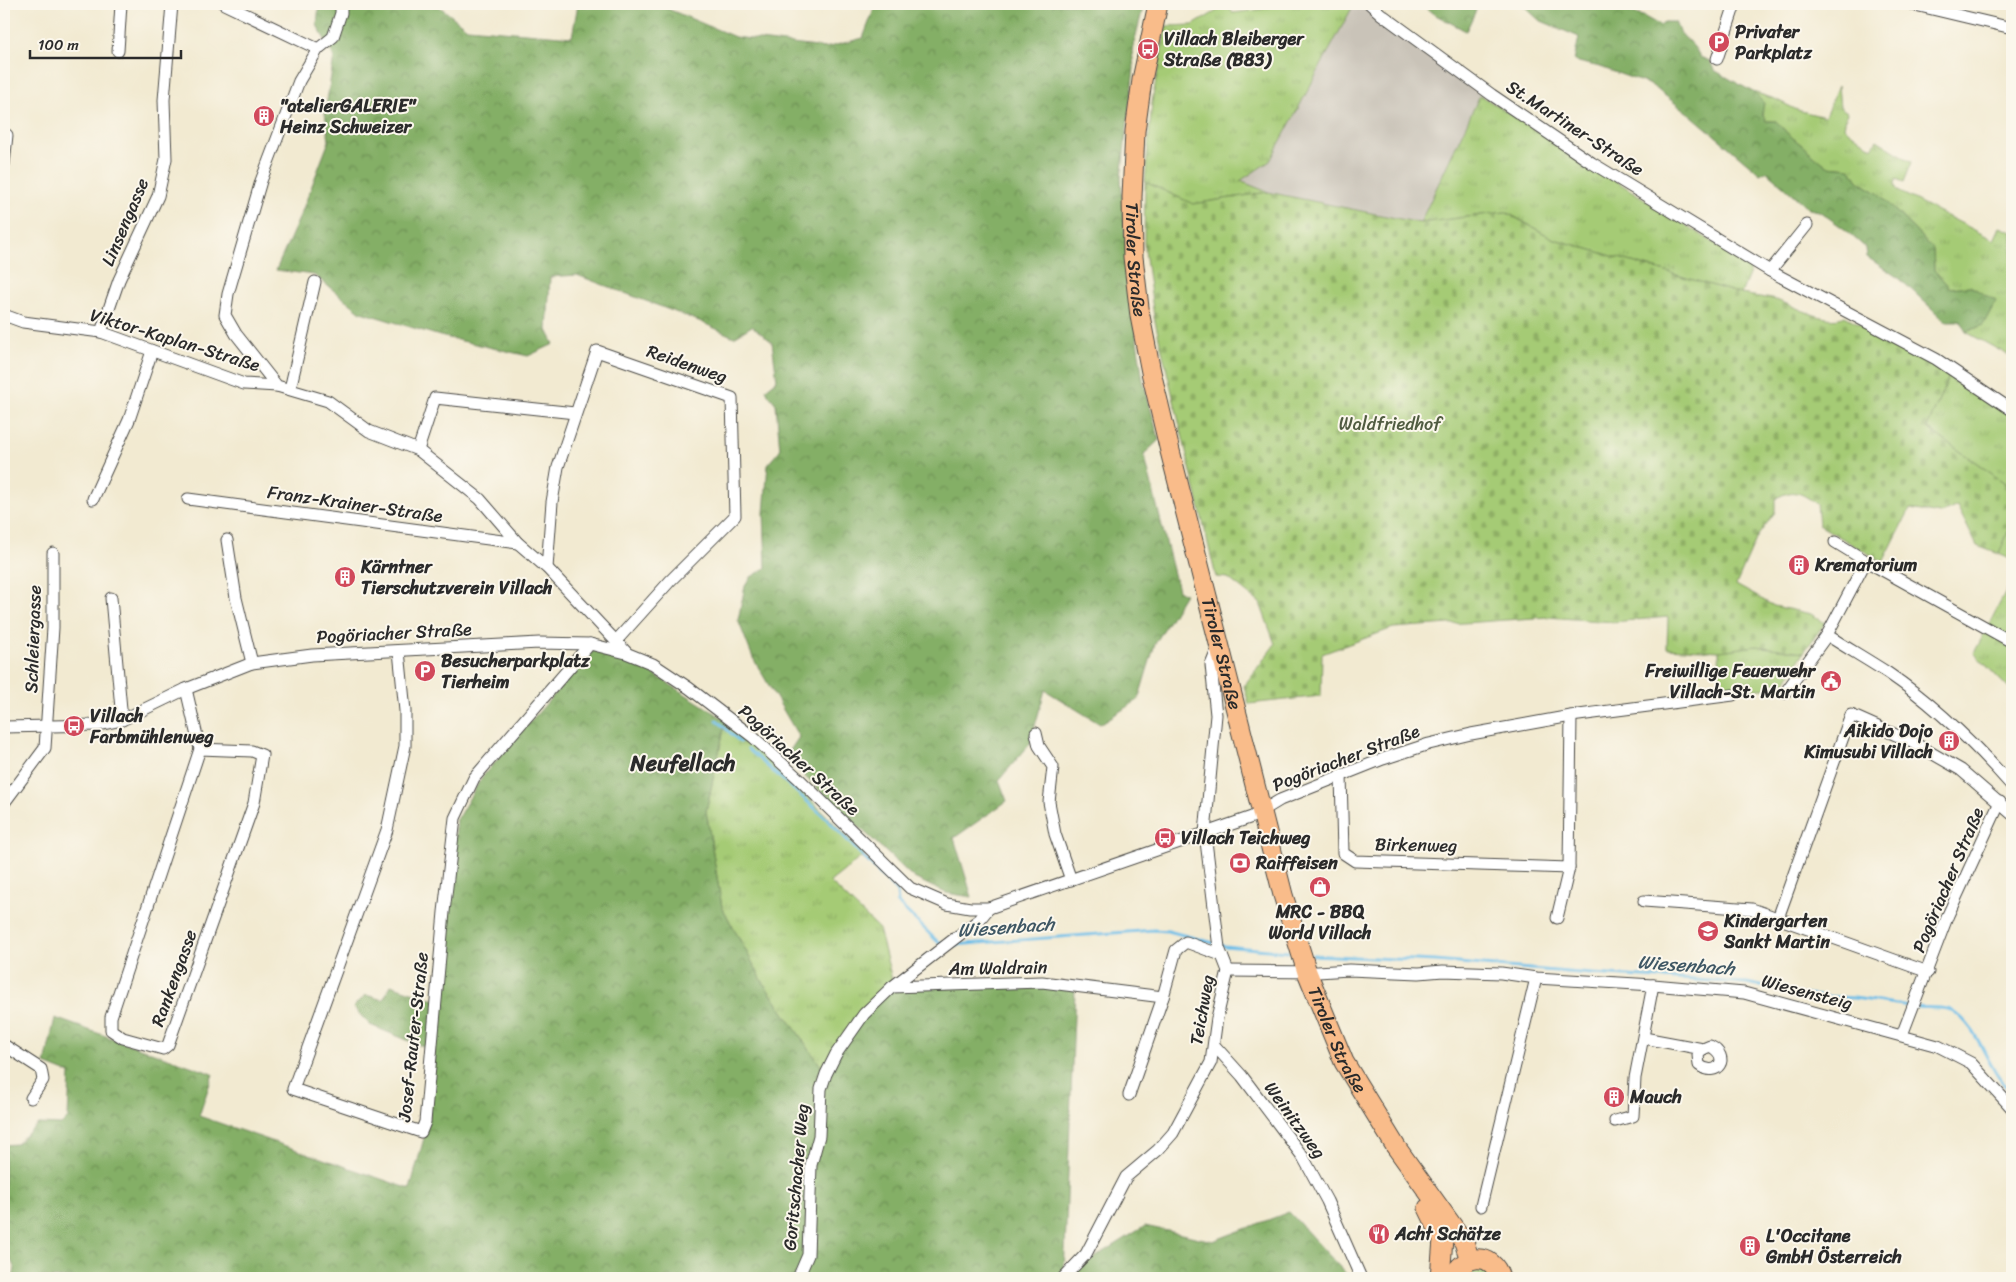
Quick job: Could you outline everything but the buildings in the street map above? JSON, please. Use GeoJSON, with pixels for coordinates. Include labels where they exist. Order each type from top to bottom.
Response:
{"type":"FeatureCollection","features":[{"type":"Feature","properties":{"kind":"main road","name":"Tiroler Straße"},"geometry":{"type":"LineString","coordinates":[[1158,4],[1142,80],[1135,131],[1132,197],[1133,257],[1140,316],[1151,372],[1283,895],[1307,972],[1344,1062],[1396,1147],[1464,1242],[1470,1260]]}},
{"type":"Feature","properties":{"kind":"main road"},"geometry":{"type":"LineString","coordinates":[[1418,1179],[1419,1191],[1434,1216],[1443,1239],[1440,1278]]}},
{"type":"Feature","properties":{"kind":"main road"},"geometry":{"type":"LineString","coordinates":[[1453,1278],[1459,1267],[1470,1260],[1478,1259],[1489,1262],[1496,1269],[1500,1278]]}},
{"type":"Feature","properties":{"kind":"street"},"geometry":{"type":"LineString","coordinates":[[118,51],[121,4]]}},
{"type":"Feature","properties":{"kind":"street","name":"Linsengasse"},"geometry":{"type":"LineString","coordinates":[[101,332],[119,280],[158,196],[166,159],[164,100],[172,4]]}},
{"type":"Feature","properties":{"kind":"street"},"geometry":{"type":"LineString","coordinates":[[224,4],[318,49]]}},
{"type":"Feature","properties":{"kind":"street"},"geometry":{"type":"LineString","coordinates":[[341,4],[341,13],[333,37],[318,49],[299,81],[261,181],[228,294],[224,315],[236,334],[277,386],[328,401],[369,431],[418,450],[480,499],[518,542],[547,568],[626,652]]}},
{"type":"Feature","properties":{"kind":"street","name":"St.Martiner-Straße"},"geometry":{"type":"LineString","coordinates":[[1370,4],[1492,95],[1592,163],[1770,271],[1936,359],[2012,410]]}},
{"type":"Feature","properties":{"kind":"street"},"geometry":{"type":"LineString","coordinates":[[1717,59],[1735,4]]}},
{"type":"Feature","properties":{"kind":"street"},"geometry":{"type":"LineString","coordinates":[[1911,4],[2012,28]]}},
{"type":"Feature","properties":{"kind":"street"},"geometry":{"type":"LineString","coordinates":[[4,164],[7,136]]}},
{"type":"Feature","properties":{"kind":"street"},"geometry":{"type":"LineString","coordinates":[[1770,271],[1806,225]]}},
{"type":"Feature","properties":{"kind":"street"},"geometry":{"type":"LineString","coordinates":[[290,389],[315,282]]}},
{"type":"Feature","properties":{"kind":"street","name":"Viktor-Kaplan-Straße"},"geometry":{"type":"LineString","coordinates":[[4,315],[23,322],[101,332],[244,384],[277,386]]}},
{"type":"Feature","properties":{"kind":"street"},"geometry":{"type":"LineString","coordinates":[[93,498],[129,420],[152,351]]}},
{"type":"Feature","properties":{"kind":"street","name":"Reidenweg"},"geometry":{"type":"LineString","coordinates":[[547,568],[552,502],[558,467],[574,413],[597,351],[732,398],[735,516],[670,581],[616,641]]}},
{"type":"Feature","properties":{"kind":"street"},"geometry":{"type":"LineString","coordinates":[[418,450],[435,398],[574,413]]}},
{"type":"Feature","properties":{"kind":"street","name":"Franz-Krainer-Straße"},"geometry":{"type":"LineString","coordinates":[[188,498],[518,542]]}},
{"type":"Feature","properties":{"kind":"street"},"geometry":{"type":"LineString","coordinates":[[227,540],[236,598],[252,663]]}},
{"type":"Feature","properties":{"kind":"street"},"geometry":{"type":"LineString","coordinates":[[1835,542],[2012,642]]}},
{"type":"Feature","properties":{"kind":"street","name":"Schleiergasse"},"geometry":{"type":"LineString","coordinates":[[4,802],[45,748],[53,628],[53,553]]}},
{"type":"Feature","properties":{"kind":"street"},"geometry":{"type":"LineString","coordinates":[[1785,693],[1827,635],[1866,561]]}},
{"type":"Feature","properties":{"kind":"street"},"geometry":{"type":"LineString","coordinates":[[110,598],[122,720]]}},
{"type":"Feature","properties":{"kind":"street"},"geometry":{"type":"LineString","coordinates":[[1827,635],[1889,674],[1944,716],[1979,749],[2012,786]]}},
{"type":"Feature","properties":{"kind":"street","name":"Pogöriacher Straße"},"geometry":{"type":"LineString","coordinates":[[4,727],[99,725],[122,720],[186,689],[252,663],[312,655],[539,643],[590,644],[626,652],[653,664],[689,688],[753,737],[800,780],[910,888],[947,904],[970,908],[990,908],[1252,817],[1280,800],[1382,759],[1429,744],[1570,716],[1732,695]]}},
{"type":"Feature","properties":{"kind":"street","name":"Teichweg"},"geometry":{"type":"LineString","coordinates":[[1063,1278],[1086,1254],[1126,1177],[1158,1150],[1173,1133],[1211,1062],[1217,1018],[1228,971],[1219,947],[1205,832],[1216,715],[1211,665],[1220,643]]}},
{"type":"Feature","properties":{"kind":"street","name":"Josef-Rauter-Straße"},"geometry":{"type":"LineString","coordinates":[[399,651],[405,711],[405,746],[388,830],[293,1089],[421,1132],[425,1122],[444,912],[455,818],[474,778],[590,644]]}},
{"type":"Feature","properties":{"kind":"street"},"geometry":{"type":"LineString","coordinates":[[186,689],[200,749]]}},
{"type":"Feature","properties":{"kind":"street","name":"Pogöriacher Straße"},"geometry":{"type":"LineString","coordinates":[[1778,918],[1851,715],[1914,743],[1961,770],[2012,814]]}},
{"type":"Feature","properties":{"kind":"street"},"geometry":{"type":"LineString","coordinates":[[1557,918],[1569,868],[1570,716]]}},
{"type":"Feature","properties":{"kind":"street"},"geometry":{"type":"LineString","coordinates":[[1036,733],[1039,746],[1052,767],[1049,802],[1055,834],[1071,880]]}},
{"type":"Feature","properties":{"kind":"street","name":"Rankengasse"},"geometry":{"type":"LineString","coordinates":[[200,749],[252,751],[262,756],[254,804],[168,1045],[162,1049],[123,1038],[111,1030],[111,1017],[200,749]]}},
{"type":"Feature","properties":{"kind":"street","name":"Birkenweg"},"geometry":{"type":"LineString","coordinates":[[1341,775],[1343,852],[1355,861],[1569,868]]}},
{"type":"Feature","properties":{"kind":"street","name":"Pogöriacher Straße"},"geometry":{"type":"LineString","coordinates":[[1902,1035],[1928,972],[1948,915],[2000,802]]}},
{"type":"Feature","properties":{"kind":"street","name":"Pogöriacher Straße"},"geometry":{"type":"LineString","coordinates":[[1644,900],[1752,909],[1928,972]]}},
{"type":"Feature","properties":{"kind":"street","name":"Goritschacher Weg"},"geometry":{"type":"LineString","coordinates":[[798,1278],[808,1255],[811,1165],[820,1136],[821,1089],[836,1054],[864,1014],[892,987],[980,919],[990,908]]}},
{"type":"Feature","properties":{"kind":"street"},"geometry":{"type":"LineString","coordinates":[[1129,1095],[1164,997],[1176,950],[1186,942],[1219,947]]}},
{"type":"Feature","properties":{"kind":"street","name":"Wiesensteig"},"geometry":{"type":"LineString","coordinates":[[1307,972],[1349,970],[1419,973],[1444,971],[1500,973],[1536,978],[1653,984],[1744,993],[1938,1046],[1971,1063],[2012,1108]]}},
{"type":"Feature","properties":{"kind":"street"},"geometry":{"type":"LineString","coordinates":[[1228,971],[1307,972]]}},
{"type":"Feature","properties":{"kind":"street"},"geometry":{"type":"LineString","coordinates":[[1481,1206],[1536,978]]}},
{"type":"Feature","properties":{"kind":"street","name":"Am Waldrain"},"geometry":{"type":"LineString","coordinates":[[892,987],[1042,982],[1164,997]]}},
{"type":"Feature","properties":{"kind":"street"},"geometry":{"type":"LineString","coordinates":[[1615,1121],[1633,1116],[1635,1078],[1653,984]]}},
{"type":"Feature","properties":{"kind":"street"},"geometry":{"type":"LineString","coordinates":[[1644,1038],[1703,1049]]}},
{"type":"Feature","properties":{"kind":"street"},"geometry":{"type":"LineString","coordinates":[[4,1045],[40,1069],[43,1080],[31,1098]]}},
{"type":"Feature","properties":{"kind":"street","name":"Weinitzweg"},"geometry":{"type":"LineString","coordinates":[[1214,1045],[1242,1076],[1304,1157],[1361,1278]]}},
{"type":"Feature","properties":{"kind":"shaded area"},"geometry":{"type":"Polygon","coordinates":[[[1354,4],[1366,4],[1480,95],[1420,223],[1268,192],[1240,181],[1270,161],[1354,4]]]}},
{"type":"Feature","properties":{"kind":"green space"},"geometry":{"type":"Polygon","coordinates":[[[319,4],[436,4],[467,28],[572,37],[578,4],[656,4],[735,37],[825,48],[863,38],[876,4],[1144,4],[1132,51],[1134,68],[1121,178],[1128,280],[1143,380],[1159,440],[1144,454],[1178,590],[1185,594],[1155,644],[1138,700],[1100,724],[1045,690],[1030,744],[999,780],[1007,801],[954,838],[972,897],[946,893],[914,878],[785,758],[799,737],[753,658],[738,620],[745,586],[751,577],[766,568],[764,513],[768,464],[780,450],[776,404],[766,389],[777,380],[772,342],[752,326],[734,337],[699,321],[577,275],[550,277],[547,330],[554,344],[528,356],[440,336],[361,312],[314,275],[276,270],[301,214],[329,141],[325,113],[334,57],[317,25],[319,4]]]}},
{"type":"Feature","properties":{"kind":"green space"},"geometry":{"type":"Polygon","coordinates":[[[1223,4],[1228,4],[1233,13],[1263,9],[1270,4],[1354,4],[1270,161],[1240,181],[1268,192],[1193,204],[1145,182],[1152,102],[1166,26],[1193,25],[1220,9],[1223,4]]]}},
{"type":"Feature","properties":{"kind":"green space"},"geometry":{"type":"Polygon","coordinates":[[[1422,4],[1479,4],[1466,31],[1432,13],[1422,4]]]}},
{"type":"Feature","properties":{"kind":"green space"},"geometry":{"type":"Polygon","coordinates":[[[1517,4],[1577,4],[1590,9],[1601,4],[1626,4],[1631,13],[1643,16],[1661,26],[1664,22],[1675,22],[1680,33],[1694,47],[1700,57],[1710,61],[1714,70],[1753,92],[1764,103],[1762,114],[1766,121],[1776,121],[1787,133],[1827,166],[1850,168],[1858,181],[1879,194],[1933,249],[1934,270],[1950,288],[1970,286],[1996,301],[1983,325],[1966,332],[1960,321],[1945,321],[1900,279],[1867,257],[1866,248],[1843,228],[1819,211],[1809,209],[1766,171],[1760,174],[1692,116],[1651,85],[1600,67],[1574,61],[1579,37],[1539,20],[1524,6],[1517,4]]]}},
{"type":"Feature","properties":{"kind":"green space"},"geometry":{"type":"Polygon","coordinates":[[[1838,86],[1840,107],[1847,112],[1844,127],[1872,148],[1877,140],[1912,162],[1904,182],[1896,179],[1895,186],[1898,191],[1994,240],[2000,227],[2012,232],[2012,357],[1966,332],[1983,325],[1995,301],[1970,286],[1950,288],[1934,270],[1933,249],[1879,194],[1858,181],[1850,168],[1827,166],[1787,133],[1776,121],[1766,121],[1753,92],[1775,99],[1797,110],[1825,117],[1838,86]]]}},
{"type":"Feature","properties":{"kind":"green space"},"geometry":{"type":"Polygon","coordinates":[[[1480,95],[1752,267],[1741,294],[1554,239],[1506,212],[1420,223],[1480,95]]]}},
{"type":"Feature","properties":{"kind":"green space","name":"Waldfriedhof"},"geometry":{"type":"Polygon","coordinates":[[[1145,182],[1193,204],[1268,192],[1420,223],[1505,212],[1554,239],[1741,294],[1772,299],[1819,316],[1837,318],[1845,316],[1950,374],[1927,428],[2012,488],[2012,522],[1999,554],[1977,546],[1957,506],[1940,514],[1910,509],[1883,562],[1819,525],[1817,504],[1801,494],[1787,493],[1775,499],[1775,512],[1757,537],[1736,585],[1774,606],[1811,614],[1825,623],[1804,652],[1756,646],[1719,651],[1667,648],[1668,617],[1613,622],[1548,617],[1393,628],[1322,654],[1321,696],[1249,704],[1244,686],[1275,644],[1260,603],[1228,578],[1216,577],[1154,317],[1144,243],[1145,182]]]}},
{"type":"Feature","properties":{"kind":"green space"},"geometry":{"type":"Polygon","coordinates":[[[1950,374],[2012,412],[2012,488],[1927,428],[1950,374]]]}},
{"type":"Feature","properties":{"kind":"green space"},"geometry":{"type":"Polygon","coordinates":[[[2012,522],[2012,560],[1999,554],[2012,522]]]}},
{"type":"Feature","properties":{"kind":"green space"},"geometry":{"type":"Polygon","coordinates":[[[2012,580],[2012,692],[1974,653],[2012,580]]]}},
{"type":"Feature","properties":{"kind":"green space"},"geometry":{"type":"Polygon","coordinates":[[[1756,646],[1804,652],[1782,689],[1720,689],[1719,651],[1756,646]]]}},
{"type":"Feature","properties":{"kind":"green space"},"geometry":{"type":"Polygon","coordinates":[[[593,650],[617,651],[726,720],[706,811],[722,907],[764,984],[825,1072],[854,1017],[894,987],[1042,983],[1075,990],[1064,1277],[1145,1226],[1213,1241],[1289,1212],[1350,1278],[13,1278],[15,1269],[4,1245],[4,1145],[16,1144],[38,1124],[61,1125],[68,1118],[70,1074],[45,1064],[55,1018],[213,1074],[199,1116],[410,1189],[429,1120],[434,1051],[370,1025],[353,1007],[366,995],[383,1000],[391,985],[438,1001],[457,819],[482,777],[593,650]]]}},
{"type":"Feature","properties":{"kind":"green space"},"geometry":{"type":"Polygon","coordinates":[[[726,720],[754,743],[865,854],[830,882],[879,929],[894,987],[825,1072],[764,984],[722,907],[706,811],[726,720]]]}},
{"type":"Feature","properties":{"kind":"green space"},"geometry":{"type":"Polygon","coordinates":[[[1477,1263],[1496,1278],[1458,1278],[1477,1263]]]}},
{"type":"Feature","properties":{"kind":"waterway","name":"Wiesenbach"},"geometry":{"type":"LineString","coordinates":[[717,720],[740,742]]}},
{"type":"Feature","properties":{"kind":"waterway","name":"Wiesenbach"},"geometry":{"type":"LineString","coordinates":[[748,749],[827,819],[897,892],[898,903],[938,942],[944,943]]}},
{"type":"Feature","properties":{"kind":"waterway","name":"Wiesenbach"},"geometry":{"type":"LineString","coordinates":[[953,945],[1154,930],[1168,931],[1225,946],[1288,952]]}},
{"type":"Feature","properties":{"kind":"waterway","name":"Wiesenbach"},"geometry":{"type":"LineString","coordinates":[[1313,955],[1435,961],[1592,974],[1747,983],[1802,995],[1854,998],[1910,1006]]}},
{"type":"Feature","properties":{"kind":"waterway","name":"Wiesenbach"},"geometry":{"type":"LineString","coordinates":[[1916,1007],[1948,1009],[1961,1018],[1977,1038],[1995,1072],[2012,1092]]}},
{"type":"Feature","properties":{"kind":"place","name":"Privater Parkplatz"},"geometry":{"type":"Point","coordinates":[1719,42]}},
{"type":"Feature","properties":{"kind":"place","name":"Villach Bleiberger Straße (B83)"},"geometry":{"type":"Point","coordinates":[1148,49]}},
{"type":"Feature","properties":{"kind":"place","name":"\"atelierGALERIE\" Heinz Schweizer"},"geometry":{"type":"Point","coordinates":[264,116]}},
{"type":"Feature","properties":{"kind":"place","name":"Krematorium"},"geometry":{"type":"Point","coordinates":[1799,565]}},
{"type":"Feature","properties":{"kind":"place","name":"Kärntner Tierschutzverein Villach"},"geometry":{"type":"Point","coordinates":[345,577]}},
{"type":"Feature","properties":{"kind":"place","name":"Besucherparkplatz Tierheim"},"geometry":{"type":"Point","coordinates":[425,671]}},
{"type":"Feature","properties":{"kind":"place","name":"Freiwillige Feuerwehr Villach-St. Martin"},"geometry":{"type":"Point","coordinates":[1831,681]}},
{"type":"Feature","properties":{"kind":"place","name":"Villach Farbmühlenweg"},"geometry":{"type":"Point","coordinates":[74,726]}},
{"type":"Feature","properties":{"kind":"place","name":"Aikido Dojo Kimusubi Villach"},"geometry":{"type":"Point","coordinates":[1949,741]}},
{"type":"Feature","properties":{"kind":"place","name":"Villach Teichweg"},"geometry":{"type":"Point","coordinates":[1165,838]}},
{"type":"Feature","properties":{"kind":"place","name":"Raiffeisen"},"geometry":{"type":"Point","coordinates":[1240,863]}},
{"type":"Feature","properties":{"kind":"place","name":"MRC - BBQ World Villach"},"geometry":{"type":"Point","coordinates":[1320,887]}},
{"type":"Feature","properties":{"kind":"place","name":"Kindergarten Sankt Martin"},"geometry":{"type":"Point","coordinates":[1708,931]}},
{"type":"Feature","properties":{"kind":"place","name":"Mauch"},"geometry":{"type":"Point","coordinates":[1614,1097]}},
{"type":"Feature","properties":{"kind":"place","name":"Acht Schätze"},"geometry":{"type":"Point","coordinates":[1379,1234]}},
{"type":"Feature","properties":{"kind":"place","name":"L'Occitane GmbH Österreich"},"geometry":{"type":"Point","coordinates":[1750,1246]}},
{"type":"Feature","properties":{"kind":"district","name":"Neufellach"},"geometry":{"type":"Point","coordinates":[683,763]}}]}
